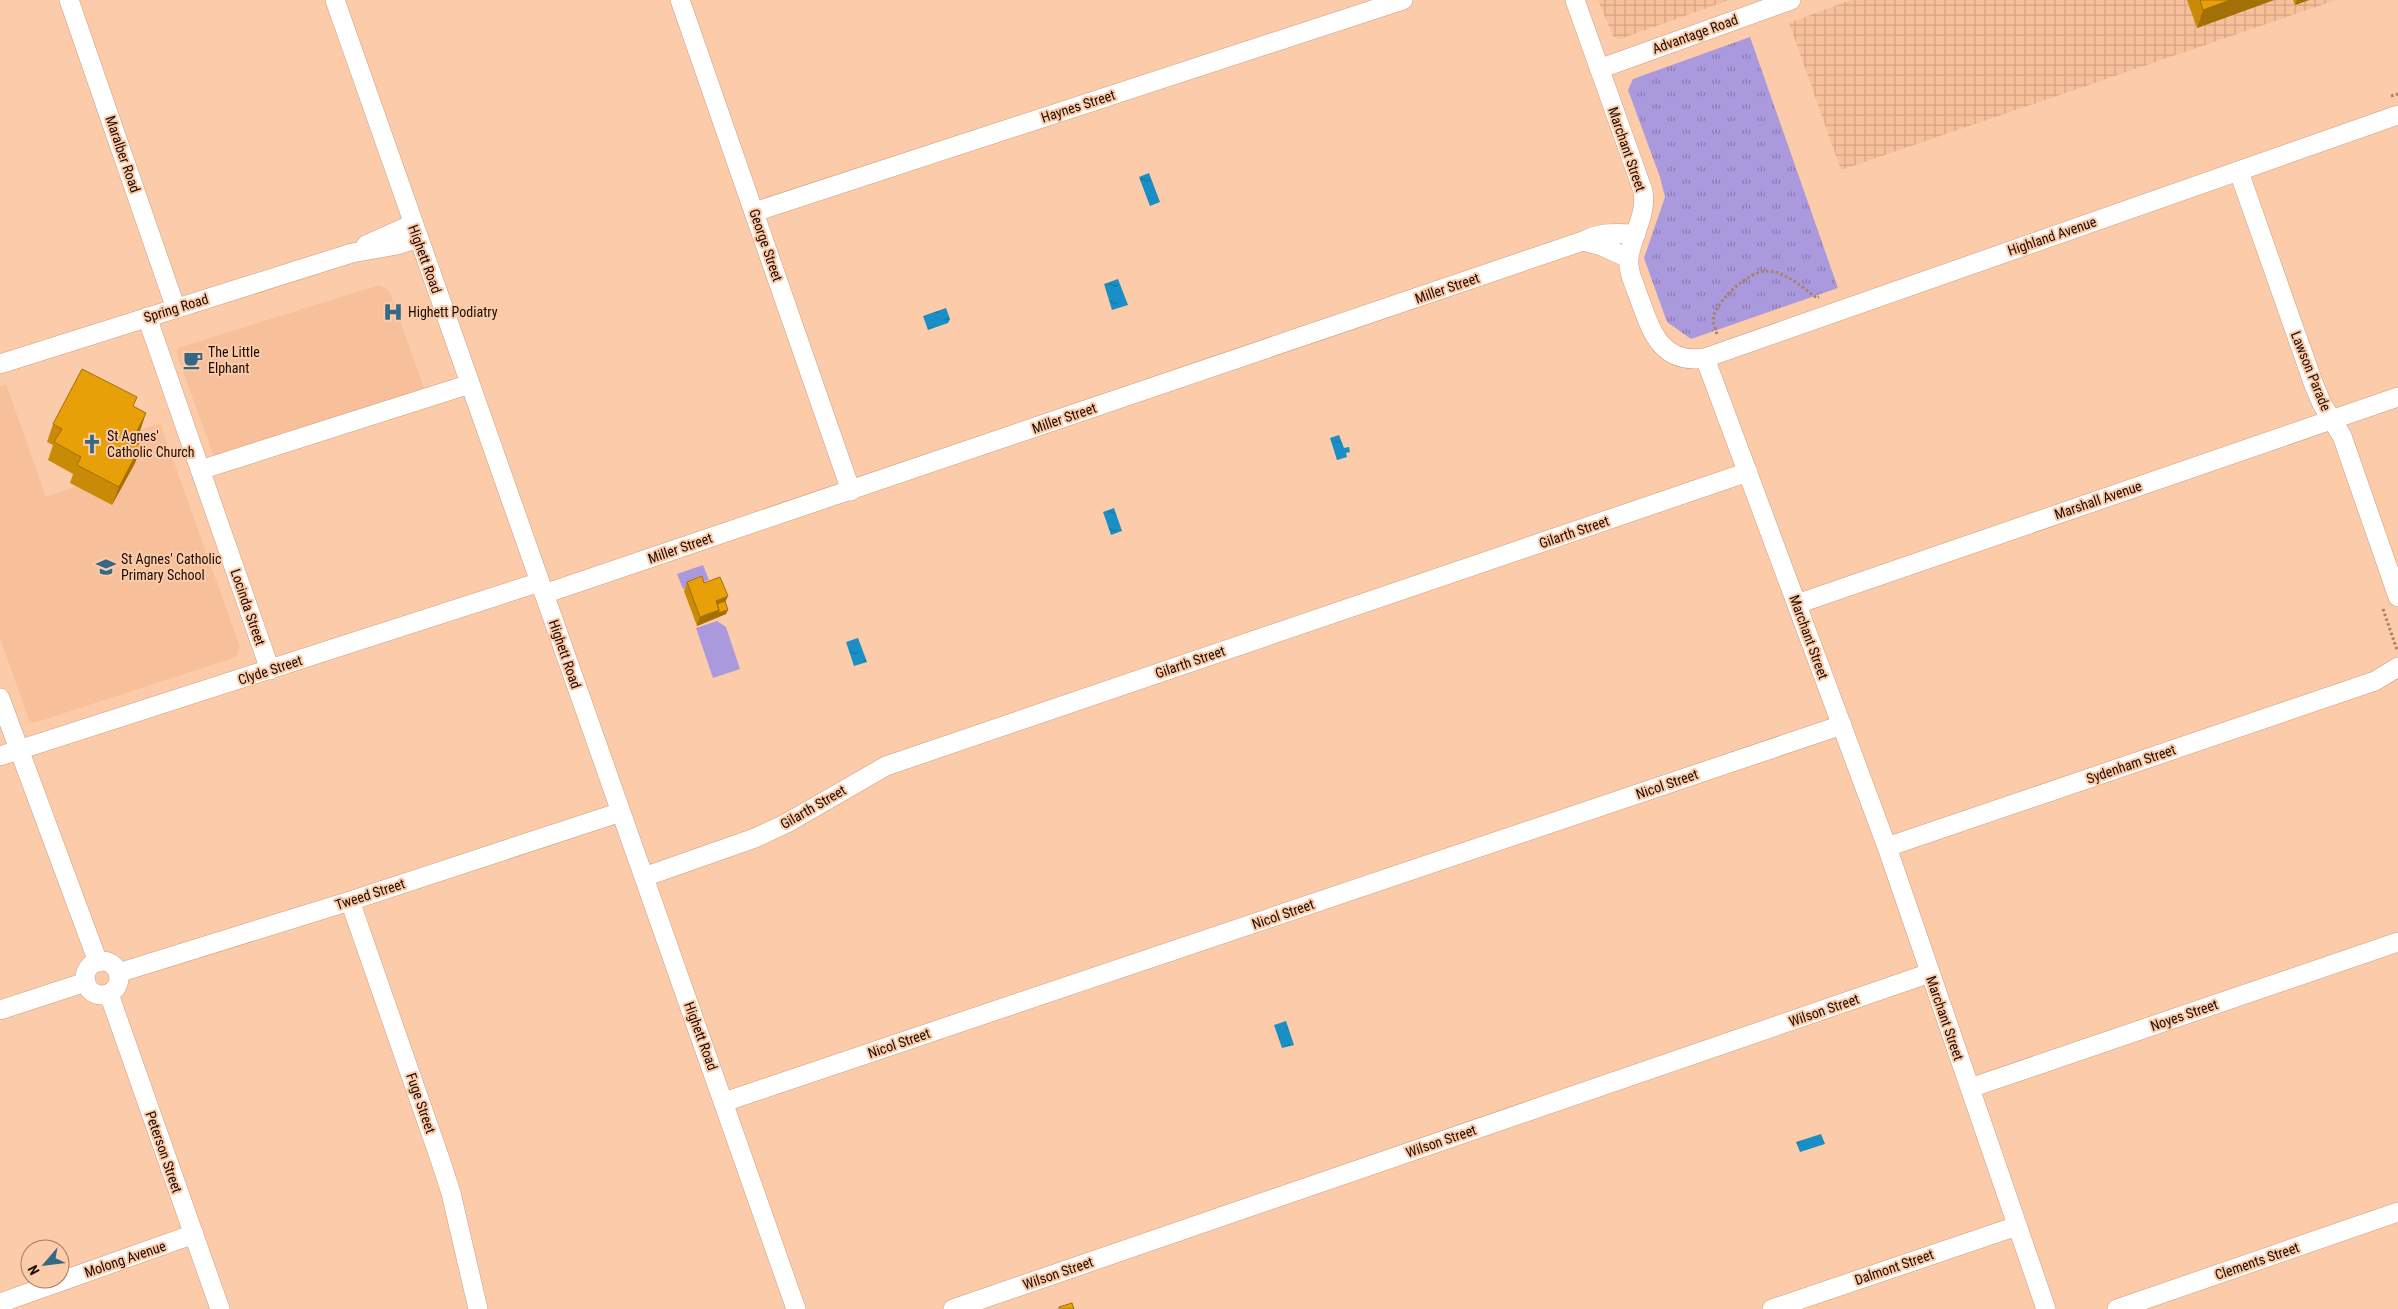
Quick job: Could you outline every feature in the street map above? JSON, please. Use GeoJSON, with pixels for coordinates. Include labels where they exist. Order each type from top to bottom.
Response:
{"type":"FeatureCollection","features":[{"type":"Feature","properties":{"kind":"street","name":"Maralber Road"},"geometry":{"type":"LineString","coordinates":[[69,0],[176,309]]}},
{"type":"Feature","properties":{"kind":"street","name":"Highett Road"},"geometry":{"type":"LineString","coordinates":[[334,0],[796,1309]]}},
{"type":"Feature","properties":{"kind":"street","name":"George Street"},"geometry":{"type":"LineString","coordinates":[[680,0],[851,491]]}},
{"type":"Feature","properties":{"kind":"street","name":"Marchant Street"},"geometry":{"type":"LineString","coordinates":[[1575,0],[1643,191],[1644,212],[1628,258]]}},
{"type":"Feature","properties":{"kind":"street","name":"Advantage Road"},"geometry":{"type":"LineString","coordinates":[[1599,69],[1790,0]]}},
{"type":"Feature","properties":{"kind":"street","name":"Haynes Street"},"geometry":{"type":"LineString","coordinates":[[754,212],[1391,2]]}},
{"type":"Feature","properties":{"kind":"street","name":"Highland Avenue"},"geometry":{"type":"LineString","coordinates":[[1705,358],[2398,116]]}},
{"type":"Feature","properties":{"kind":"street","name":"Lawson Parade"},"geometry":{"type":"LineString","coordinates":[[2238,172],[2314,385],[2342,436],[2398,597]]}},
{"type":"Feature","properties":{"kind":"street","name":"Spring Road"},"geometry":{"type":"LineString","coordinates":[[0,364],[352,253],[373,240],[416,231]]}},
{"type":"Feature","properties":{"kind":"street","name":"Miller Street"},"geometry":{"type":"LineString","coordinates":[[542,588],[851,491],[1583,242],[1596,235],[1608,232],[1636,234]]}},
{"type":"Feature","properties":{"kind":"street"},"geometry":{"type":"LineString","coordinates":[[1583,242],[1602,246],[1628,258],[1633,280],[1651,331],[1665,348],[1677,356],[1694,359],[1705,358]]}},
{"type":"Feature","properties":{"kind":"street","name":"Locinda Street"},"geometry":{"type":"LineString","coordinates":[[147,317],[270,670]]}},
{"type":"Feature","properties":{"kind":"street","name":"Marchant Street"},"geometry":{"type":"LineString","coordinates":[[1705,358],[1887,847],[2046,1309]]}},
{"type":"Feature","properties":{"kind":"street"},"geometry":{"type":"LineString","coordinates":[[200,470],[470,384]]}},
{"type":"Feature","properties":{"kind":"street","name":"Marshall Avenue"},"geometry":{"type":"LineString","coordinates":[[1798,604],[2398,397]]}},
{"type":"Feature","properties":{"kind":"street","name":"Gilarth Street"},"geometry":{"type":"LineString","coordinates":[[644,877],[755,838],[886,766],[1748,472]]}},
{"type":"Feature","properties":{"kind":"street","name":"Clyde Street"},"geometry":{"type":"LineString","coordinates":[[0,756],[270,670],[542,588]]}},
{"type":"Feature","properties":{"kind":"street","name":"Sydenham Street"},"geometry":{"type":"LineString","coordinates":[[1887,847],[2375,681],[2398,667]]}},
{"type":"Feature","properties":{"kind":"street","name":"Sydenham Street"},"geometry":{"type":"LineString","coordinates":[[2375,681],[2398,679]]}},
{"type":"Feature","properties":{"kind":"street"},"geometry":{"type":"LineString","coordinates":[[0,698],[98,962]]}},
{"type":"Feature","properties":{"kind":"street","name":"Nicol Street"},"geometry":{"type":"LineString","coordinates":[[724,1102],[1842,725]]}},
{"type":"Feature","properties":{"kind":"street","name":"Tweed Street"},"geometry":{"type":"LineString","coordinates":[[118,973],[350,901],[621,812]]}},
{"type":"Feature","properties":{"kind":"street","name":"Fuge Street"},"geometry":{"type":"LineString","coordinates":[[350,901],[451,1193],[478,1309]]}},
{"type":"Feature","properties":{"kind":"street","name":"Noyes Street"},"geometry":{"type":"LineString","coordinates":[[1970,1088],[2398,942]]}},
{"type":"Feature","properties":{"kind":"street"},"geometry":{"type":"LineString","coordinates":[[98,962],[108,962],[118,973],[116,988],[109,994],[94,993],[86,982],[88,970],[98,962]]}},
{"type":"Feature","properties":{"kind":"street","name":"Wilson Street"},"geometry":{"type":"LineString","coordinates":[[953,1309],[1930,973]]}},
{"type":"Feature","properties":{"kind":"street"},"geometry":{"type":"LineString","coordinates":[[0,1010],[86,982]]}},
{"type":"Feature","properties":{"kind":"street","name":"Peterson Street"},"geometry":{"type":"LineString","coordinates":[[109,994],[220,1309]]}},
{"type":"Feature","properties":{"kind":"street","name":"Clements Street"},"geometry":{"type":"LineString","coordinates":[[2116,1309],[2398,1212]]}},
{"type":"Feature","properties":{"kind":"street","name":"Dalmont Street"},"geometry":{"type":"LineString","coordinates":[[1772,1309],[2017,1226]]}},
{"type":"Feature","properties":{"kind":"street","name":"Molong Avenue"},"geometry":{"type":"LineString","coordinates":[[0,1303],[194,1234]]}},
{"type":"Feature","properties":{"kind":"path"},"geometry":{"type":"LineString","coordinates":[[1724,351],[1714,326],[1714,314],[1733,288],[1754,275],[1768,271],[1782,276],[1798,284],[1817,298]]}},
{"type":"Feature","properties":{"kind":"shaded area"},"geometry":{"type":"Polygon","coordinates":[[[1598,0],[1729,0],[1620,39],[1613,36],[1598,0]]]}},
{"type":"Feature","properties":{"kind":"shaded area"},"geometry":{"type":"Polygon","coordinates":[[[1851,0],[2336,0],[1841,170],[1789,23],[1851,0]]]}},
{"type":"Feature","properties":{"kind":"shaded area"},"geometry":{"type":"Polygon","coordinates":[[[379,285],[389,290],[425,391],[219,458],[213,454],[176,352],[178,348],[379,285]]]}},
{"type":"Feature","properties":{"kind":"shaded area","name":"St Agnes' Catholic Primary School"},"geometry":{"type":"Polygon","coordinates":[[[6,384],[46,497],[121,470],[140,430],[160,423],[240,647],[236,657],[34,723],[29,720],[0,638],[0,386],[6,384]]]}},
{"type":"Feature","properties":{"kind":"green space"},"geometry":{"type":"Polygon","coordinates":[[[1750,37],[1838,288],[1691,339],[1667,322],[1644,258],[1665,197],[1660,177],[1628,90],[1633,79],[1750,37]]]}},
{"type":"Feature","properties":{"kind":"green space"},"geometry":{"type":"Polygon","coordinates":[[[703,565],[709,580],[683,589],[677,574],[703,565]]]}},
{"type":"Feature","properties":{"kind":"green space"},"geometry":{"type":"Polygon","coordinates":[[[717,621],[726,627],[740,669],[713,678],[696,628],[717,621]]]}},
{"type":"Feature","properties":{"kind":"water"},"geometry":{"type":"Polygon","coordinates":[[[1149,173],[1160,202],[1150,206],[1139,177],[1149,173]]]}},
{"type":"Feature","properties":{"kind":"water"},"geometry":{"type":"Polygon","coordinates":[[[1118,279],[1128,305],[1112,310],[1104,284],[1118,279]]]}},
{"type":"Feature","properties":{"kind":"water"},"geometry":{"type":"Polygon","coordinates":[[[946,308],[950,319],[948,323],[928,330],[923,316],[946,308]]]}},
{"type":"Feature","properties":{"kind":"water"},"geometry":{"type":"Polygon","coordinates":[[[1339,435],[1344,448],[1349,447],[1350,452],[1346,453],[1347,457],[1337,460],[1330,438],[1339,435]]]}},
{"type":"Feature","properties":{"kind":"water"},"geometry":{"type":"Polygon","coordinates":[[[1114,508],[1122,531],[1111,535],[1103,512],[1114,508]]]}},
{"type":"Feature","properties":{"kind":"water"},"geometry":{"type":"Polygon","coordinates":[[[858,638],[867,662],[854,666],[846,642],[858,638]]]}},
{"type":"Feature","properties":{"kind":"water"},"geometry":{"type":"Polygon","coordinates":[[[1286,1021],[1294,1045],[1282,1048],[1274,1025],[1286,1021]]]}},
{"type":"Feature","properties":{"kind":"water"},"geometry":{"type":"Polygon","coordinates":[[[1821,1134],[1825,1144],[1800,1152],[1796,1142],[1821,1134]]]}},
{"type":"Feature","properties":{"kind":"building"},"geometry":{"type":"Polygon","coordinates":[[[2200,0],[2230,0],[2203,10],[2200,0]]]}},
{"type":"Feature","properties":{"kind":"building","name":"St Agnes' Catholic Church"},"geometry":{"type":"Polygon","coordinates":[[[82,369],[137,397],[133,406],[146,413],[132,441],[141,445],[119,487],[77,465],[81,457],[54,442],[62,429],[53,424],[82,369]]]}},
{"type":"Feature","properties":{"kind":"building"},"geometry":{"type":"Polygon","coordinates":[[[702,576],[704,583],[720,577],[728,596],[716,601],[719,610],[700,617],[687,582],[702,576]]]}},
{"type":"Feature","properties":{"kind":"building"},"geometry":{"type":"Polygon","coordinates":[[[725,601],[728,610],[718,613],[717,604],[725,601]]]}},
{"type":"Feature","properties":{"kind":"building"},"geometry":{"type":"Polygon","coordinates":[[[1072,1303],[1074,1309],[1059,1309],[1059,1307],[1072,1303]]]}},
{"type":"Feature","properties":{"kind":"place","name":"Highett Podiatry"},"geometry":{"type":"Point","coordinates":[393,312]}},
{"type":"Feature","properties":{"kind":"place","name":"The Little Elphant"},"geometry":{"type":"Point","coordinates":[193,360]}},
{"type":"Feature","properties":{"kind":"place","name":"St Agnes' Catholic Church"},"geometry":{"type":"Point","coordinates":[92,444]}},
{"type":"Feature","properties":{"kind":"place","name":"St Agnes' Catholic Primary School"},"geometry":{"type":"Point","coordinates":[106,567]}}]}
